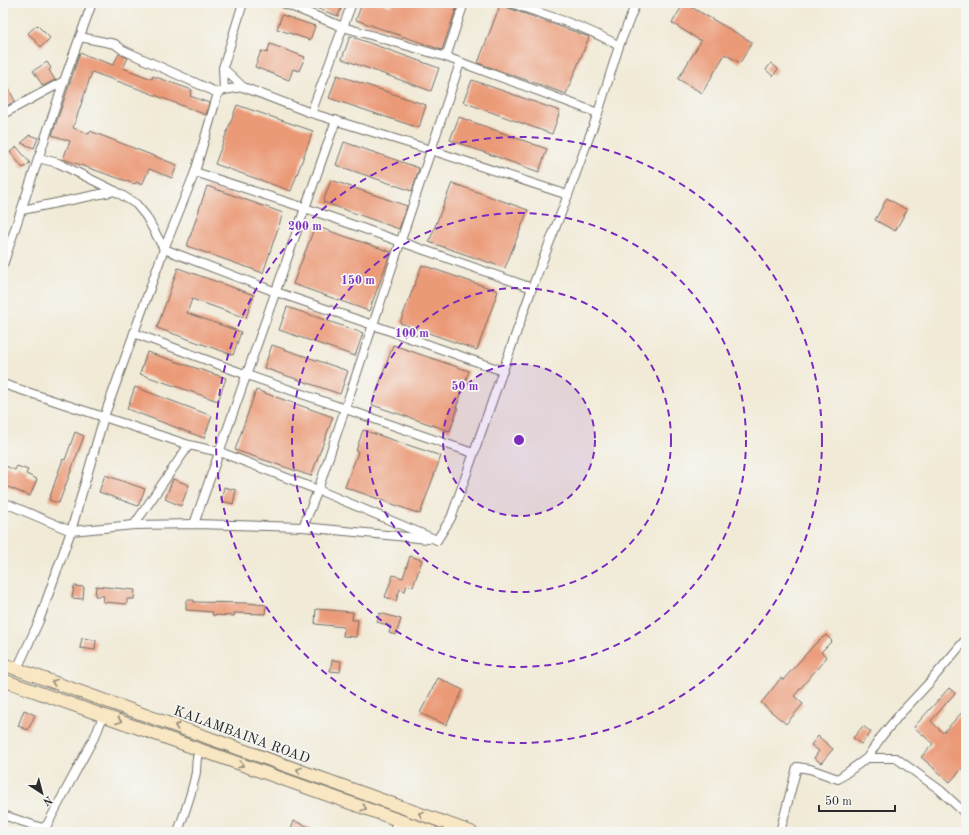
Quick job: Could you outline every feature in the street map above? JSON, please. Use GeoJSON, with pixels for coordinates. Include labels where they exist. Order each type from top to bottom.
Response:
{"type":"FeatureCollection","features":[{"type":"Feature","properties":{"kind":"main road","name":"KALAMBAINA ROAD"},"geometry":{"type":"LineString","coordinates":[[3,664],[471,832]]}},
{"type":"Feature","properties":{"kind":"main road"},"geometry":{"type":"LineString","coordinates":[[3,680],[432,832]]}},
{"type":"Feature","properties":{"kind":"street"},"geometry":{"type":"LineString","coordinates":[[3,265],[64,81],[92,3]]}},
{"type":"Feature","properties":{"kind":"street"},"geometry":{"type":"LineString","coordinates":[[17,669],[39,621],[70,531],[104,417],[164,249],[195,172],[221,91],[223,68],[243,3]]}},
{"type":"Feature","properties":{"kind":"street"},"geometry":{"type":"LineString","coordinates":[[283,3],[343,27],[446,57],[598,113]]}},
{"type":"Feature","properties":{"kind":"street"},"geometry":{"type":"LineString","coordinates":[[311,113],[352,3]]}},
{"type":"Feature","properties":{"kind":"street"},"geometry":{"type":"LineString","coordinates":[[446,57],[464,3]]}},
{"type":"Feature","properties":{"kind":"street"},"geometry":{"type":"LineString","coordinates":[[511,3],[589,31],[604,37],[619,46]]}},
{"type":"Feature","properties":{"kind":"street"},"geometry":{"type":"LineString","coordinates":[[437,540],[451,518],[532,288],[598,113],[619,46],[636,3]]}},
{"type":"Feature","properties":{"kind":"street"},"geometry":{"type":"LineString","coordinates":[[80,37],[115,44],[123,50],[221,91],[243,87]]}},
{"type":"Feature","properties":{"kind":"street"},"geometry":{"type":"LineString","coordinates":[[303,527],[318,490],[460,63]]}},
{"type":"Feature","properties":{"kind":"street"},"geometry":{"type":"LineString","coordinates":[[223,68],[243,87],[311,113],[431,150],[568,195]]}},
{"type":"Feature","properties":{"kind":"street"},"geometry":{"type":"LineString","coordinates":[[3,114],[64,81]]}},
{"type":"Feature","properties":{"kind":"street"},"geometry":{"type":"LineString","coordinates":[[194,524],[248,374],[336,120]]}},
{"type":"Feature","properties":{"kind":"street"},"geometry":{"type":"LineString","coordinates":[[38,158],[58,163],[115,191],[136,204],[146,216],[164,249],[276,292],[503,371]]}},
{"type":"Feature","properties":{"kind":"street"},"geometry":{"type":"LineString","coordinates":[[195,172],[305,208],[532,288]]}},
{"type":"Feature","properties":{"kind":"street"},"geometry":{"type":"LineString","coordinates":[[22,210],[115,191]]}},
{"type":"Feature","properties":{"kind":"street"},"geometry":{"type":"LineString","coordinates":[[134,333],[473,453]]}},
{"type":"Feature","properties":{"kind":"street"},"geometry":{"type":"LineString","coordinates":[[3,384],[189,445],[220,452],[318,490],[437,540]]}},
{"type":"Feature","properties":{"kind":"street"},"geometry":{"type":"LineString","coordinates":[[134,524],[189,445]]}},
{"type":"Feature","properties":{"kind":"street"},"geometry":{"type":"LineString","coordinates":[[3,502],[70,531],[134,524],[194,524],[303,527],[437,540]]}},
{"type":"Feature","properties":{"kind":"street"},"geometry":{"type":"LineString","coordinates":[[780,832],[797,767],[810,769],[838,779],[867,758],[881,737],[966,639]]}},
{"type":"Feature","properties":{"kind":"street"},"geometry":{"type":"LineString","coordinates":[[3,814],[42,828],[46,828],[104,716]]}},
{"type":"Feature","properties":{"kind":"street"},"geometry":{"type":"LineString","coordinates":[[178,832],[196,775],[196,757],[200,750]]}},
{"type":"Feature","properties":{"kind":"street"},"geometry":{"type":"LineString","coordinates":[[867,758],[896,758],[940,790],[966,814]]}},
{"type":"Feature","properties":{"kind":"street"},"geometry":{"type":"LineString","coordinates":[[393,832],[398,820]]}},
{"type":"Feature","properties":{"kind":"building"},"geometry":{"type":"Polygon","coordinates":[[[305,3],[343,3],[338,16],[305,3]]]}},
{"type":"Feature","properties":{"kind":"building"},"geometry":{"type":"Polygon","coordinates":[[[362,3],[382,3],[391,6],[392,3],[458,3],[442,50],[356,20],[362,3]]]}},
{"type":"Feature","properties":{"kind":"building"},"geometry":{"type":"Polygon","coordinates":[[[684,3],[752,42],[740,63],[725,54],[702,93],[678,79],[701,41],[672,23],[684,3]]]}},
{"type":"Feature","properties":{"kind":"building"},"geometry":{"type":"Polygon","coordinates":[[[500,5],[589,37],[566,94],[478,63],[500,5]]]}},
{"type":"Feature","properties":{"kind":"building"},"geometry":{"type":"Polygon","coordinates":[[[282,15],[315,26],[310,40],[277,29],[282,15]]]}},
{"type":"Feature","properties":{"kind":"building"},"geometry":{"type":"Polygon","coordinates":[[[37,25],[50,38],[41,47],[28,33],[37,25]]]}},
{"type":"Feature","properties":{"kind":"building"},"geometry":{"type":"Polygon","coordinates":[[[350,36],[439,68],[431,91],[342,59],[350,36]]]}},
{"type":"Feature","properties":{"kind":"building"},"geometry":{"type":"Polygon","coordinates":[[[270,44],[305,57],[299,71],[293,69],[289,80],[255,67],[261,51],[267,53],[270,44]]]}},
{"type":"Feature","properties":{"kind":"building"},"geometry":{"type":"Polygon","coordinates":[[[80,53],[113,65],[119,54],[128,58],[123,68],[152,79],[153,76],[192,90],[190,96],[209,103],[206,115],[92,72],[73,128],[89,134],[90,131],[177,165],[172,178],[149,169],[142,185],[136,182],[135,184],[63,159],[70,141],[52,135],[80,53]]]}},
{"type":"Feature","properties":{"kind":"building"},"geometry":{"type":"Polygon","coordinates":[[[47,62],[51,68],[49,70],[55,80],[43,86],[33,71],[47,62]]]}},
{"type":"Feature","properties":{"kind":"building"},"geometry":{"type":"Polygon","coordinates":[[[771,63],[778,69],[773,76],[766,70],[771,63]]]}},
{"type":"Feature","properties":{"kind":"building"},"geometry":{"type":"Polygon","coordinates":[[[337,75],[426,105],[419,128],[329,98],[337,75]]]}},
{"type":"Feature","properties":{"kind":"building"},"geometry":{"type":"Polygon","coordinates":[[[3,78],[15,101],[3,108],[3,78]]]}},
{"type":"Feature","properties":{"kind":"building"},"geometry":{"type":"Polygon","coordinates":[[[472,80],[560,111],[552,134],[463,102],[472,80]]]}},
{"type":"Feature","properties":{"kind":"building"},"geometry":{"type":"Polygon","coordinates":[[[237,105],[313,131],[291,191],[215,164],[237,105]]]}},
{"type":"Feature","properties":{"kind":"building"},"geometry":{"type":"Polygon","coordinates":[[[459,117],[547,149],[539,172],[450,140],[459,117]]]}},
{"type":"Feature","properties":{"kind":"building"},"geometry":{"type":"Polygon","coordinates":[[[29,135],[38,138],[34,148],[21,143],[29,135]]]}},
{"type":"Feature","properties":{"kind":"building"},"geometry":{"type":"Polygon","coordinates":[[[344,142],[419,168],[412,191],[336,165],[344,142]]]}},
{"type":"Feature","properties":{"kind":"building"},"geometry":{"type":"Polygon","coordinates":[[[17,147],[30,163],[23,168],[10,152],[17,147]]]}},
{"type":"Feature","properties":{"kind":"building"},"geometry":{"type":"Polygon","coordinates":[[[331,180],[407,206],[399,229],[323,202],[331,180]]]}},
{"type":"Feature","properties":{"kind":"building"},"geometry":{"type":"Polygon","coordinates":[[[452,183],[528,210],[505,268],[429,242],[452,183]]]}},
{"type":"Feature","properties":{"kind":"building"},"geometry":{"type":"Polygon","coordinates":[[[207,186],[283,213],[263,273],[187,246],[207,186]]]}},
{"type":"Feature","properties":{"kind":"building"},"geometry":{"type":"Polygon","coordinates":[[[887,198],[907,210],[895,231],[875,220],[887,198]]]}},
{"type":"Feature","properties":{"kind":"building"},"geometry":{"type":"Polygon","coordinates":[[[315,226],[391,252],[369,311],[293,284],[315,226]]]}},
{"type":"Feature","properties":{"kind":"building"},"geometry":{"type":"Polygon","coordinates":[[[422,265],[498,291],[477,350],[400,323],[422,265]]]}},
{"type":"Feature","properties":{"kind":"building"},"geometry":{"type":"Polygon","coordinates":[[[178,268],[254,295],[246,318],[192,299],[187,313],[241,332],[233,355],[157,328],[178,268]]]}},
{"type":"Feature","properties":{"kind":"building"},"geometry":{"type":"Polygon","coordinates":[[[287,307],[363,333],[355,356],[279,330],[287,307]]]}},
{"type":"Feature","properties":{"kind":"building"},"geometry":{"type":"Polygon","coordinates":[[[272,345],[348,371],[340,394],[264,368],[272,345]]]}},
{"type":"Feature","properties":{"kind":"building"},"geometry":{"type":"Polygon","coordinates":[[[393,345],[469,371],[456,408],[458,408],[450,431],[372,405],[393,345]]]}},
{"type":"Feature","properties":{"kind":"building"},"geometry":{"type":"Polygon","coordinates":[[[147,352],[226,378],[218,401],[140,374],[147,352]]]}},
{"type":"Feature","properties":{"kind":"building"},"geometry":{"type":"Polygon","coordinates":[[[135,387],[212,416],[204,438],[127,409],[135,387]]]}},
{"type":"Feature","properties":{"kind":"building"},"geometry":{"type":"Polygon","coordinates":[[[256,390],[333,417],[311,476],[235,450],[256,390]]]}},
{"type":"Feature","properties":{"kind":"building"},"geometry":{"type":"Polygon","coordinates":[[[363,430],[441,456],[420,514],[345,487],[358,452],[356,451],[363,430]]]}},
{"type":"Feature","properties":{"kind":"building"},"geometry":{"type":"Polygon","coordinates":[[[75,432],[84,436],[59,503],[49,500],[63,459],[65,460],[75,432]]]}},
{"type":"Feature","properties":{"kind":"building"},"geometry":{"type":"Polygon","coordinates":[[[3,465],[15,470],[17,466],[28,470],[26,474],[37,479],[30,496],[3,485],[3,465]]]}},
{"type":"Feature","properties":{"kind":"building"},"geometry":{"type":"Polygon","coordinates":[[[105,475],[145,489],[138,506],[99,492],[105,475]]]}},
{"type":"Feature","properties":{"kind":"building"},"geometry":{"type":"Polygon","coordinates":[[[173,479],[189,485],[181,506],[165,499],[173,479]]]}},
{"type":"Feature","properties":{"kind":"building"},"geometry":{"type":"Polygon","coordinates":[[[224,487],[236,490],[233,504],[221,501],[224,487]]]}},
{"type":"Feature","properties":{"kind":"building"},"geometry":{"type":"Polygon","coordinates":[[[410,556],[422,560],[413,587],[407,585],[405,591],[400,589],[396,601],[385,597],[393,575],[403,578],[410,556]]]}},
{"type":"Feature","properties":{"kind":"building"},"geometry":{"type":"Polygon","coordinates":[[[74,586],[84,587],[83,599],[72,598],[74,586]]]}},
{"type":"Feature","properties":{"kind":"building"},"geometry":{"type":"Polygon","coordinates":[[[96,586],[135,590],[134,599],[127,599],[127,604],[103,602],[104,596],[95,596],[96,586]]]}},
{"type":"Feature","properties":{"kind":"building"},"geometry":{"type":"Polygon","coordinates":[[[186,600],[194,600],[194,602],[247,603],[266,605],[265,614],[234,613],[234,616],[212,615],[213,612],[186,610],[186,600]]]}},
{"type":"Feature","properties":{"kind":"building"},"geometry":{"type":"Polygon","coordinates":[[[316,609],[353,612],[352,620],[358,620],[356,637],[343,636],[344,627],[315,624],[316,609]]]}},
{"type":"Feature","properties":{"kind":"building"},"geometry":{"type":"Polygon","coordinates":[[[380,613],[401,619],[396,635],[389,633],[391,626],[377,622],[380,613]]]}},
{"type":"Feature","properties":{"kind":"building"},"geometry":{"type":"Polygon","coordinates":[[[826,635],[832,641],[821,652],[827,657],[794,696],[803,704],[786,724],[761,703],[781,678],[783,680],[814,645],[826,635]]]}},
{"type":"Feature","properties":{"kind":"building"},"geometry":{"type":"Polygon","coordinates":[[[82,638],[96,640],[95,650],[80,648],[82,638]]]}},
{"type":"Feature","properties":{"kind":"building"},"geometry":{"type":"Polygon","coordinates":[[[332,660],[341,661],[340,672],[330,671],[332,660]]]}},
{"type":"Feature","properties":{"kind":"building"},"geometry":{"type":"Polygon","coordinates":[[[438,678],[463,690],[446,725],[420,713],[438,678]]]}},
{"type":"Feature","properties":{"kind":"building"},"geometry":{"type":"Polygon","coordinates":[[[949,688],[955,693],[931,721],[943,733],[966,708],[966,764],[950,782],[921,757],[933,744],[914,727],[949,688]]]}},
{"type":"Feature","properties":{"kind":"building"},"geometry":{"type":"Polygon","coordinates":[[[24,710],[35,715],[28,730],[18,726],[24,710]]]}},
{"type":"Feature","properties":{"kind":"building"},"geometry":{"type":"Polygon","coordinates":[[[863,726],[871,732],[861,744],[853,738],[863,726]]]}},
{"type":"Feature","properties":{"kind":"building"},"geometry":{"type":"Polygon","coordinates":[[[818,736],[833,749],[821,763],[814,758],[819,751],[811,745],[818,736]]]}},
{"type":"Feature","properties":{"kind":"building"},"geometry":{"type":"Polygon","coordinates":[[[294,821],[320,831],[320,832],[290,832],[294,821]]]}}]}
